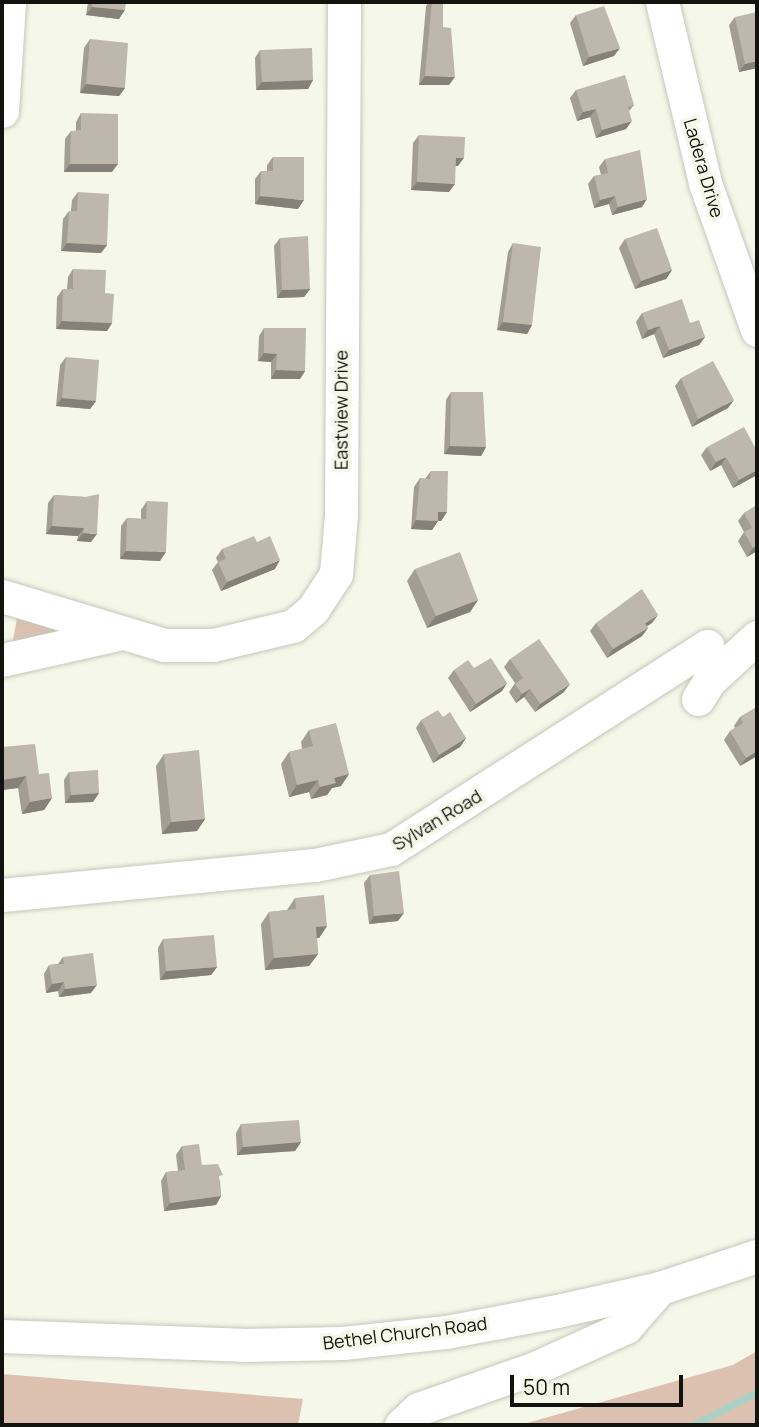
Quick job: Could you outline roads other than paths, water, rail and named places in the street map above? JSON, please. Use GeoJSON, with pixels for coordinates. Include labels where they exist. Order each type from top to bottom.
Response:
{"type":"FeatureCollection","features":[{"type":"Feature","properties":{"kind":"street"},"geometry":{"type":"LineString","coordinates":[[2,111],[9,2]]}},
{"type":"Feature","properties":{"kind":"street","name":"Eastview Drive"},"geometry":{"type":"LineString","coordinates":[[2,596],[120,634],[164,645],[213,645],[254,638],[293,626],[313,609],[336,574],[341,515],[344,2]]}},
{"type":"Feature","properties":{"kind":"street","name":"Ladera Drive"},"geometry":{"type":"LineString","coordinates":[[662,2],[705,183],[757,330]]}},
{"type":"Feature","properties":{"kind":"street"},"geometry":{"type":"LineString","coordinates":[[2,660],[120,634]]}},
{"type":"Feature","properties":{"kind":"street"},"geometry":{"type":"LineString","coordinates":[[698,699],[710,680],[757,637]]}},
{"type":"Feature","properties":{"kind":"street","name":"Sylvan Road"},"geometry":{"type":"LineString","coordinates":[[2,895],[314,864],[391,849],[707,646]]}},
{"type":"Feature","properties":{"kind":"street","name":"Bethel Church Road"},"geometry":{"type":"LineString","coordinates":[[2,1336],[242,1345],[342,1343],[446,1332],[660,1288],[757,1256]]}},
{"type":"Feature","properties":{"kind":"street"},"geometry":{"type":"LineString","coordinates":[[401,1425],[418,1409],[535,1368],[626,1327],[660,1288]]}},
{"type":"Feature","properties":{"kind":"waterway"},"geometry":{"type":"LineString","coordinates":[[693,1425],[757,1392]]}}]}
